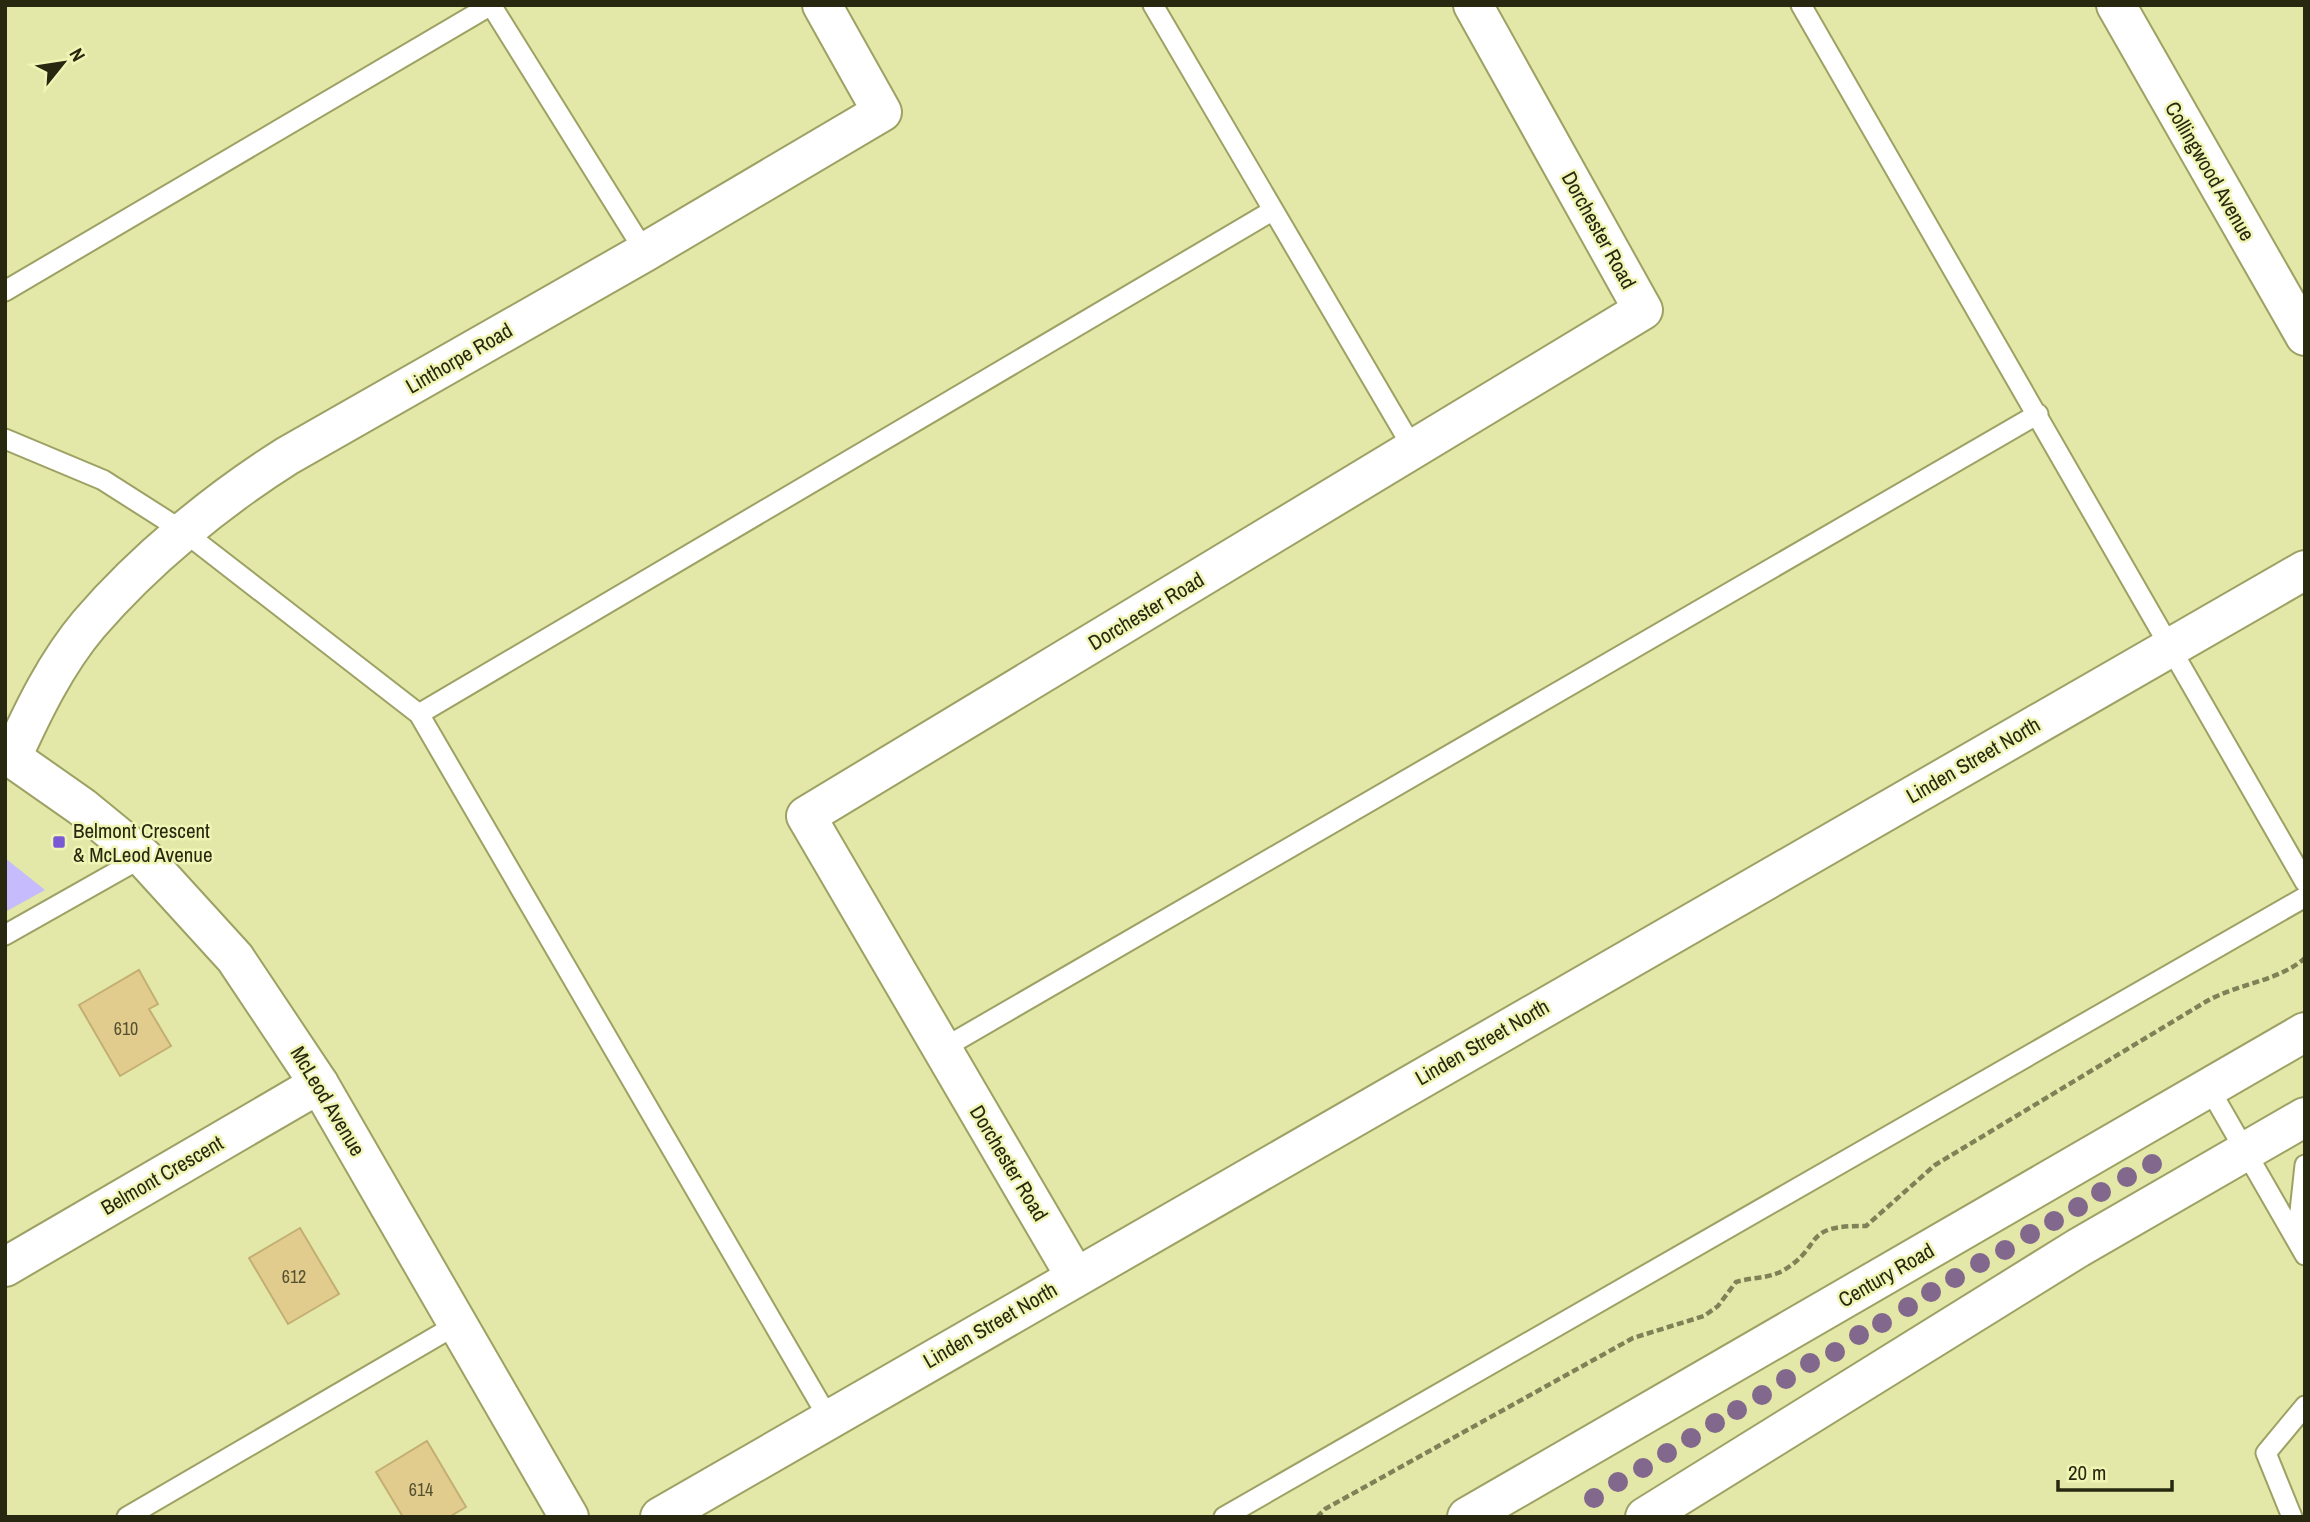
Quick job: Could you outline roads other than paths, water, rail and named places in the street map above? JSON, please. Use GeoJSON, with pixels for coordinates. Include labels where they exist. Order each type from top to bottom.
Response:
{"type":"FeatureCollection","features":[{"type":"Feature","properties":{"kind":"street","name":"Linthorpe Road"},"geometry":{"type":"LineString","coordinates":[[8,755],[40,697],[89,625],[183,531],[235,489],[287,456],[645,252],[882,112],[822,5]]}},
{"type":"Feature","properties":{"kind":"street","name":"Dorchester Road"},"geometry":{"type":"LineString","coordinates":[[1076,1276],[806,816],[1643,310],[1473,5]]}},
{"type":"Feature","properties":{"kind":"street","name":"Collingwood Avenue"},"geometry":{"type":"LineString","coordinates":[[2116,5],[2305,336]]}},
{"type":"Feature","properties":{"kind":"street","name":"Linden Street North"},"geometry":{"type":"LineString","coordinates":[[660,1517],[2305,570]]}},
{"type":"Feature","properties":{"kind":"street","name":"McLeod Avenue"},"geometry":{"type":"LineString","coordinates":[[8,755],[82,807],[143,857],[235,958],[320,1084],[456,1325],[569,1517]]}},
{"type":"Feature","properties":{"kind":"street","name":"Century Road"},"geometry":{"type":"LineString","coordinates":[[1467,1517],[2305,1032]]}},
{"type":"Feature","properties":{"kind":"street","name":"Belmont Crescent"},"geometry":{"type":"LineString","coordinates":[[5,1267],[320,1084]]}},
{"type":"Feature","properties":{"kind":"street"},"geometry":{"type":"LineString","coordinates":[[1645,1517],[1947,1328],[2305,1117]]}},
{"type":"Feature","properties":{"kind":"lane"},"geometry":{"type":"LineString","coordinates":[[6,288],[491,5],[645,252]]}},
{"type":"Feature","properties":{"kind":"lane"},"geometry":{"type":"LineString","coordinates":[[1153,5],[1414,450]]}},
{"type":"Feature","properties":{"kind":"lane"},"geometry":{"type":"LineString","coordinates":[[1801,5],[2305,882]]}},
{"type":"Feature","properties":{"kind":"lane"},"geometry":{"type":"LineString","coordinates":[[419,714],[1272,211]]}},
{"type":"Feature","properties":{"kind":"lane"},"geometry":{"type":"LineString","coordinates":[[942,1049],[2038,414]]}},
{"type":"Feature","properties":{"kind":"lane"},"geometry":{"type":"LineString","coordinates":[[5,439],[103,480],[183,531],[419,714],[829,1419]]}},
{"type":"Feature","properties":{"kind":"lane"},"geometry":{"type":"LineString","coordinates":[[5,936],[143,857]]}},
{"type":"Feature","properties":{"kind":"lane"},"geometry":{"type":"LineString","coordinates":[[1224,1517],[2305,897]]}},
{"type":"Feature","properties":{"kind":"lane"},"geometry":{"type":"LineString","coordinates":[[2209,1088],[2301,1247]]}},
{"type":"Feature","properties":{"kind":"lane"},"geometry":{"type":"LineString","coordinates":[[2301,1247],[2305,1165]]}},
{"type":"Feature","properties":{"kind":"lane"},"geometry":{"type":"LineString","coordinates":[[127,1517],[456,1325]]}},
{"type":"Feature","properties":{"kind":"lane"},"geometry":{"type":"LineString","coordinates":[[2292,1517],[2266,1452],[2305,1406]]}},
{"type":"Feature","properties":{"kind":"place","name":"Belmont Crescent & McLeod Avenue"},"geometry":{"type":"Point","coordinates":[59,842]}}]}
